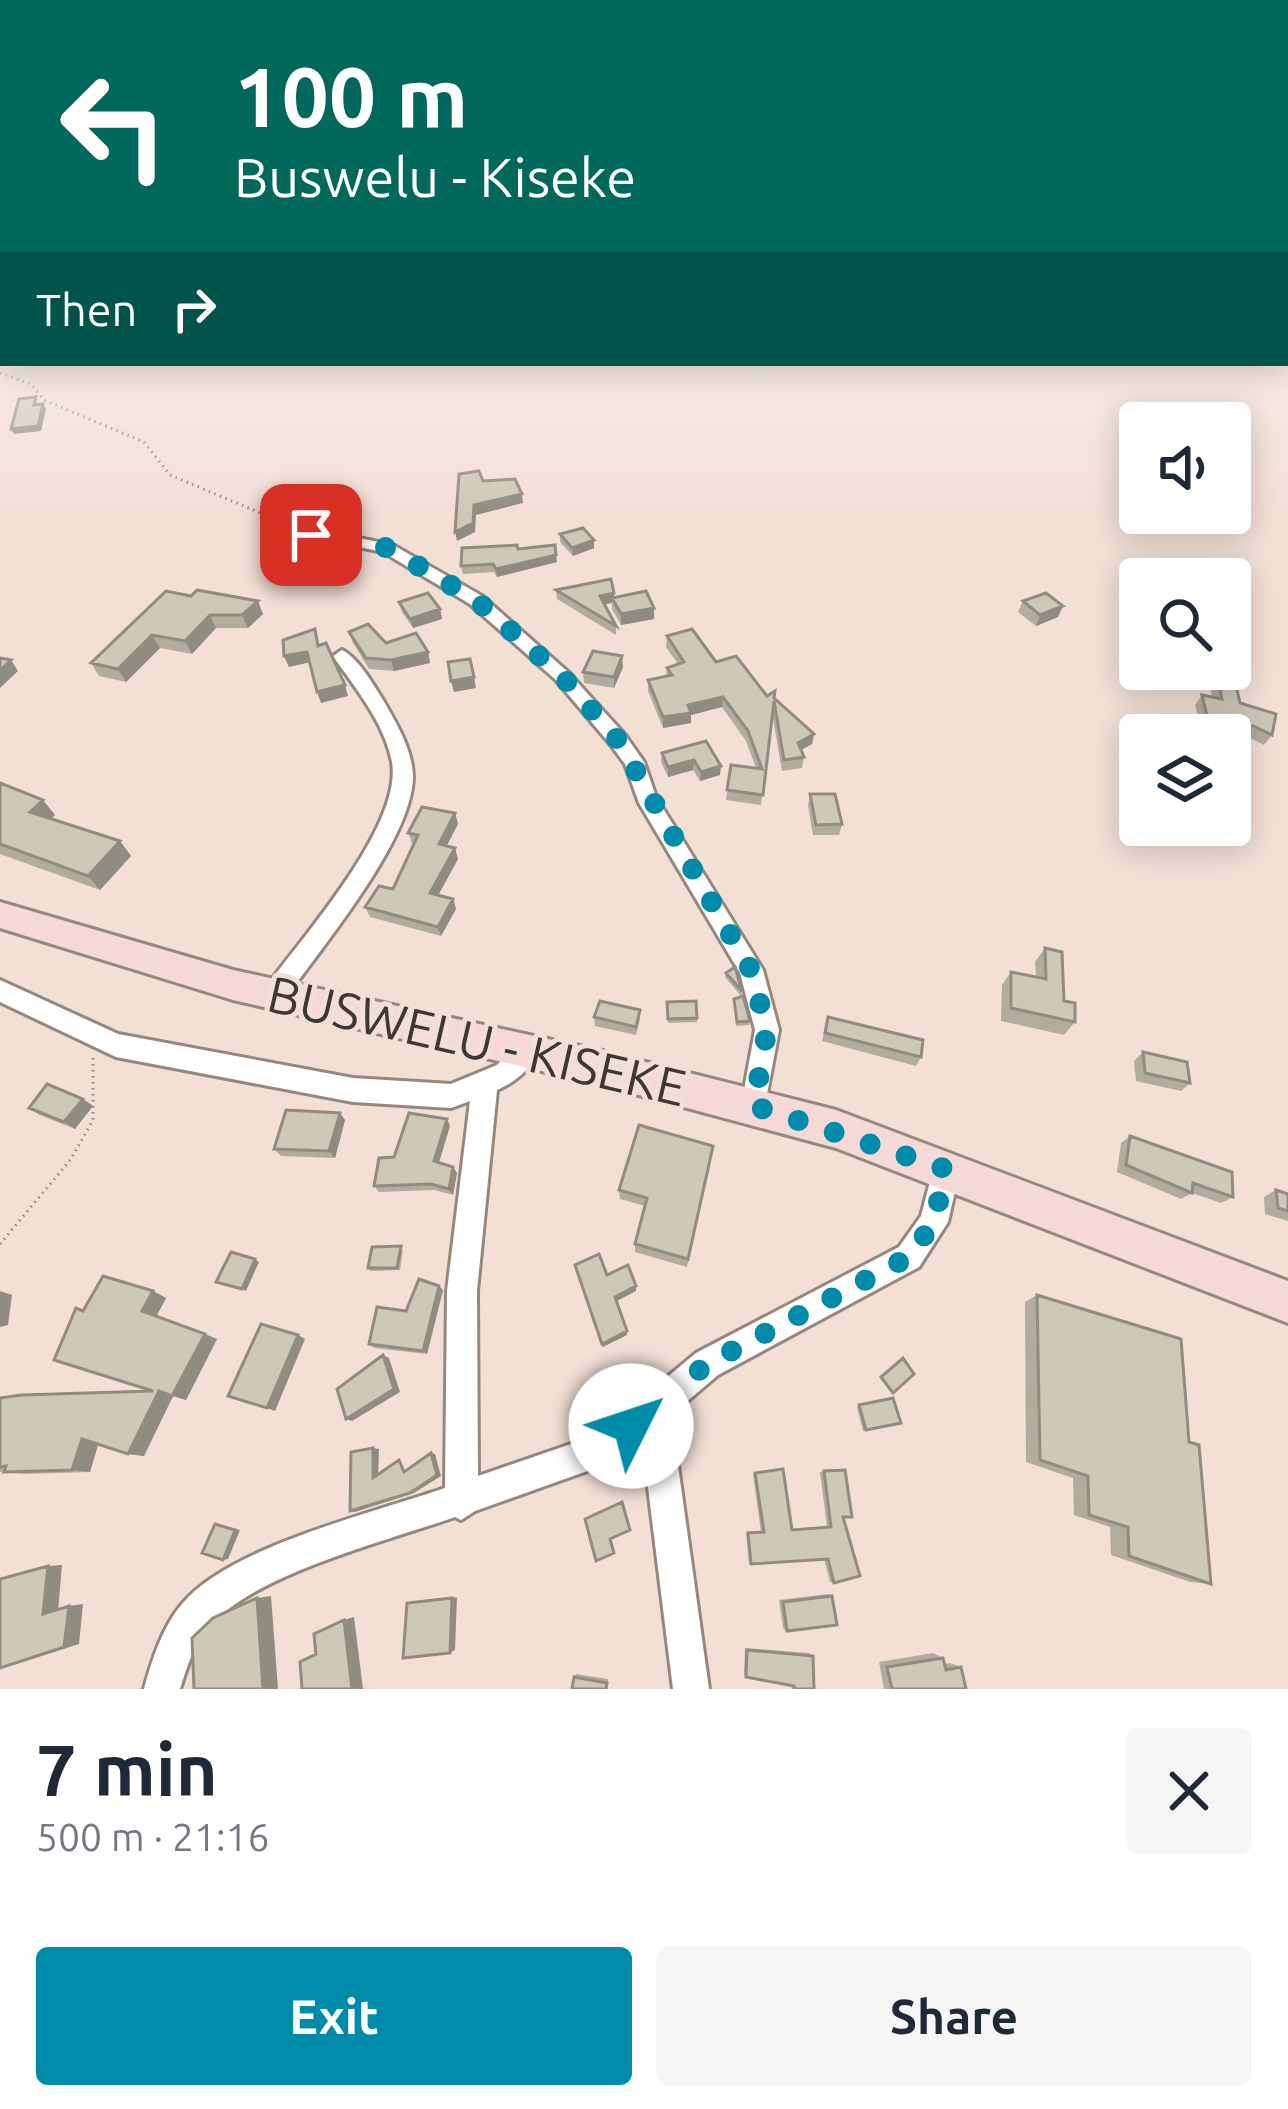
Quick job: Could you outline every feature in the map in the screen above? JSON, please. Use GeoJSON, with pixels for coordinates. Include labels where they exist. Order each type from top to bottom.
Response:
{"type":"FeatureCollection","features":[{"type":"Feature","properties":{"kind":"main road","name":"BUSWELU - KISEKE"},"geometry":{"type":"LineString","coordinates":[[0,915],[274,995],[754,1106],[946,1169],[1288,1302]]}},
{"type":"Feature","properties":{"kind":"street"},"geometry":{"type":"LineString","coordinates":[[286,528],[388,548],[436,574],[530,645],[604,723],[634,762],[646,798],[751,970],[767,1030],[754,1106]]}},
{"type":"Feature","properties":{"kind":"street"},"geometry":{"type":"LineString","coordinates":[[274,995],[373,852],[403,780],[398,746],[366,687],[342,656]]}},
{"type":"Feature","properties":{"kind":"street"},"geometry":{"type":"LineString","coordinates":[[0,991],[116,1045],[352,1090],[451,1096],[506,1075],[525,1053]]}},
{"type":"Feature","properties":{"kind":"street"},"geometry":{"type":"LineString","coordinates":[[461,1503],[462,1291],[485,1085]]}},
{"type":"Feature","properties":{"kind":"street"},"geometry":{"type":"LineString","coordinates":[[162,1689],[183,1630],[209,1596],[259,1569],[379,1524],[461,1503],[607,1448],[707,1364],[909,1257],[934,1222],[946,1169]]}},
{"type":"Feature","properties":{"kind":"street"},"geometry":{"type":"LineString","coordinates":[[654,1404],[691,1689]]}},
{"type":"Feature","properties":{"kind":"path"},"geometry":{"type":"LineString","coordinates":[[0,373],[31,384],[44,400],[144,442],[170,475],[223,493],[286,528]]}},
{"type":"Feature","properties":{"kind":"path"},"geometry":{"type":"LineString","coordinates":[[0,1244],[71,1160],[94,1120],[92,1035]]}},
{"type":"Feature","properties":{"kind":"building"},"geometry":{"type":"Polygon","coordinates":[[[36,397],[34,405],[43,404],[38,426],[11,429],[19,399],[36,397]]]}},
{"type":"Feature","properties":{"kind":"building"},"geometry":{"type":"Polygon","coordinates":[[[479,471],[483,481],[515,479],[522,494],[474,505],[473,523],[455,532],[459,474],[479,471]]]}},
{"type":"Feature","properties":{"kind":"building"},"geometry":{"type":"Polygon","coordinates":[[[583,528],[594,540],[572,548],[560,534],[583,528]]]}},
{"type":"Feature","properties":{"kind":"building"},"geometry":{"type":"Polygon","coordinates":[[[517,545],[518,549],[555,545],[556,555],[496,569],[493,564],[461,566],[462,548],[517,545]]]}},
{"type":"Feature","properties":{"kind":"building"},"geometry":{"type":"Polygon","coordinates":[[[611,579],[614,593],[600,596],[616,626],[556,590],[611,579]]]}},
{"type":"Feature","properties":{"kind":"building"},"geometry":{"type":"Polygon","coordinates":[[[197,590],[258,601],[242,615],[210,615],[185,641],[152,635],[118,669],[91,663],[166,591],[191,596],[197,590]]]}},
{"type":"Feature","properties":{"kind":"building"},"geometry":{"type":"Polygon","coordinates":[[[646,591],[654,608],[621,614],[612,598],[646,591]]]}},
{"type":"Feature","properties":{"kind":"building"},"geometry":{"type":"Polygon","coordinates":[[[428,593],[440,609],[410,619],[399,602],[428,593]]]}},
{"type":"Feature","properties":{"kind":"building"},"geometry":{"type":"Polygon","coordinates":[[[1046,593],[1063,606],[1040,615],[1023,601],[1046,593]]]}},
{"type":"Feature","properties":{"kind":"building"},"geometry":{"type":"Polygon","coordinates":[[[368,624],[386,643],[416,633],[428,652],[391,660],[366,658],[349,632],[368,624]]]}},
{"type":"Feature","properties":{"kind":"building"},"geometry":{"type":"Polygon","coordinates":[[[315,629],[318,646],[326,643],[345,685],[317,692],[307,652],[284,656],[283,640],[315,629]]]}},
{"type":"Feature","properties":{"kind":"building"},"geometry":{"type":"Polygon","coordinates":[[[692,629],[716,662],[736,656],[767,696],[775,691],[774,698],[814,734],[798,743],[804,757],[784,760],[774,701],[763,795],[727,790],[731,765],[762,769],[748,731],[723,697],[688,705],[691,713],[663,717],[648,680],[672,675],[667,668],[684,662],[667,636],[692,629]]]}},
{"type":"Feature","properties":{"kind":"building"},"geometry":{"type":"Polygon","coordinates":[[[593,651],[622,656],[614,677],[583,672],[593,651]]]}},
{"type":"Feature","properties":{"kind":"building"},"geometry":{"type":"Polygon","coordinates":[[[470,659],[474,677],[451,681],[448,662],[470,659]]]}},
{"type":"Feature","properties":{"kind":"building"},"geometry":{"type":"Polygon","coordinates":[[[1220,690],[1237,690],[1240,703],[1276,714],[1272,735],[1251,726],[1251,714],[1207,714],[1202,695],[1222,699],[1220,690]]]}},
{"type":"Feature","properties":{"kind":"building"},"geometry":{"type":"Polygon","coordinates":[[[706,741],[721,766],[701,772],[694,760],[668,767],[662,753],[706,741]]]}},
{"type":"Feature","properties":{"kind":"building"},"geometry":{"type":"Polygon","coordinates":[[[0,783],[43,800],[30,812],[120,841],[88,876],[0,844],[0,783]]]}},
{"type":"Feature","properties":{"kind":"building"},"geometry":{"type":"Polygon","coordinates":[[[810,794],[835,794],[842,824],[816,825],[810,794]]]}},
{"type":"Feature","properties":{"kind":"building"},"geometry":{"type":"Polygon","coordinates":[[[422,807],[455,813],[439,844],[455,848],[430,893],[453,899],[438,927],[365,907],[379,886],[393,889],[418,835],[408,833],[422,807]]]}},
{"type":"Feature","properties":{"kind":"building"},"geometry":{"type":"Polygon","coordinates":[[[1045,948],[1062,952],[1064,1001],[1075,1003],[1075,1022],[1011,1008],[1011,972],[1046,979],[1045,948]]]}},
{"type":"Feature","properties":{"kind":"building"},"geometry":{"type":"Polygon","coordinates":[[[735,967],[742,991],[726,973],[735,967]]]}},
{"type":"Feature","properties":{"kind":"building"},"geometry":{"type":"Polygon","coordinates":[[[743,996],[750,1021],[737,1022],[734,999],[743,996]]]}},
{"type":"Feature","properties":{"kind":"building"},"geometry":{"type":"Polygon","coordinates":[[[600,1001],[640,1010],[636,1027],[594,1017],[600,1001]]]}},
{"type":"Feature","properties":{"kind":"building"},"geometry":{"type":"Polygon","coordinates":[[[696,1001],[697,1018],[668,1019],[667,1002],[696,1001]]]}},
{"type":"Feature","properties":{"kind":"building"},"geometry":{"type":"Polygon","coordinates":[[[828,1017],[923,1040],[921,1057],[825,1033],[828,1017]]]}},
{"type":"Feature","properties":{"kind":"building"},"geometry":{"type":"Polygon","coordinates":[[[1143,1052],[1187,1062],[1190,1083],[1145,1073],[1143,1052]]]}},
{"type":"Feature","properties":{"kind":"building"},"geometry":{"type":"Polygon","coordinates":[[[47,1084],[83,1099],[64,1122],[29,1108],[47,1084]]]}},
{"type":"Feature","properties":{"kind":"building"},"geometry":{"type":"Polygon","coordinates":[[[286,1110],[340,1113],[329,1151],[274,1149],[286,1110]]]}},
{"type":"Feature","properties":{"kind":"building"},"geometry":{"type":"Polygon","coordinates":[[[409,1113],[447,1119],[434,1161],[453,1167],[449,1189],[431,1184],[374,1186],[379,1158],[394,1157],[409,1113]]]}},
{"type":"Feature","properties":{"kind":"building"},"geometry":{"type":"Polygon","coordinates":[[[639,1125],[713,1146],[688,1259],[635,1244],[647,1198],[619,1190],[639,1125]]]}},
{"type":"Feature","properties":{"kind":"building"},"geometry":{"type":"Polygon","coordinates":[[[1130,1136],[1232,1172],[1233,1197],[1193,1183],[1192,1193],[1126,1165],[1130,1136]]]}},
{"type":"Feature","properties":{"kind":"building"},"geometry":{"type":"Polygon","coordinates":[[[1276,1190],[1288,1194],[1288,1211],[1278,1208],[1276,1190]]]}},
{"type":"Feature","properties":{"kind":"building"},"geometry":{"type":"Polygon","coordinates":[[[401,1246],[397,1268],[368,1268],[372,1247],[401,1246]]]}},
{"type":"Feature","properties":{"kind":"building"},"geometry":{"type":"Polygon","coordinates":[[[231,1252],[255,1259],[242,1289],[216,1282],[231,1252]]]}},
{"type":"Feature","properties":{"kind":"building"},"geometry":{"type":"Polygon","coordinates":[[[599,1254],[607,1275],[628,1265],[636,1286],[615,1297],[627,1331],[602,1344],[575,1265],[599,1254]]]}},
{"type":"Feature","properties":{"kind":"building"},"geometry":{"type":"Polygon","coordinates":[[[103,1276],[153,1291],[142,1311],[205,1334],[172,1396],[159,1391],[128,1454],[82,1439],[72,1470],[4,1472],[6,1466],[0,1467],[0,1398],[153,1391],[54,1360],[76,1308],[83,1311],[103,1276]]]}},
{"type":"Feature","properties":{"kind":"building"},"geometry":{"type":"Polygon","coordinates":[[[419,1279],[439,1286],[423,1351],[369,1344],[377,1307],[406,1311],[419,1279]]]}},
{"type":"Feature","properties":{"kind":"building"},"geometry":{"type":"Polygon","coordinates":[[[1037,1295],[1181,1339],[1189,1442],[1199,1445],[1211,1584],[1129,1556],[1128,1527],[1089,1515],[1088,1476],[1040,1460],[1037,1295]]]}},
{"type":"Feature","properties":{"kind":"building"},"geometry":{"type":"Polygon","coordinates":[[[261,1324],[298,1335],[267,1408],[228,1396],[261,1324]]]}},
{"type":"Feature","properties":{"kind":"building"},"geometry":{"type":"Polygon","coordinates":[[[383,1355],[394,1389],[346,1419],[337,1389],[383,1355]]]}},
{"type":"Feature","properties":{"kind":"building"},"geometry":{"type":"Polygon","coordinates":[[[903,1358],[914,1374],[893,1393],[881,1377],[903,1358]]]}},
{"type":"Feature","properties":{"kind":"building"},"geometry":{"type":"Polygon","coordinates":[[[893,1398],[901,1423],[866,1430],[859,1405],[893,1398]]]}},
{"type":"Feature","properties":{"kind":"building"},"geometry":{"type":"Polygon","coordinates":[[[373,1448],[373,1478],[399,1460],[404,1472],[431,1453],[437,1475],[410,1493],[350,1511],[351,1452],[373,1448]]]}},
{"type":"Feature","properties":{"kind":"building"},"geometry":{"type":"Polygon","coordinates":[[[783,1469],[792,1530],[831,1527],[824,1471],[845,1470],[852,1517],[843,1517],[860,1576],[834,1583],[828,1559],[751,1564],[748,1533],[764,1532],[755,1473],[783,1469]]]}},
{"type":"Feature","properties":{"kind":"building"},"geometry":{"type":"Polygon","coordinates":[[[622,1502],[630,1530],[610,1539],[614,1553],[596,1561],[585,1519],[622,1502]]]}},
{"type":"Feature","properties":{"kind":"building"},"geometry":{"type":"Polygon","coordinates":[[[215,1524],[235,1530],[223,1560],[202,1553],[215,1524]]]}},
{"type":"Feature","properties":{"kind":"building"},"geometry":{"type":"Polygon","coordinates":[[[48,1566],[43,1614],[69,1606],[64,1647],[0,1668],[0,1579],[48,1566]]]}},
{"type":"Feature","properties":{"kind":"building"},"geometry":{"type":"Polygon","coordinates":[[[832,1596],[837,1625],[787,1631],[783,1602],[832,1596]]]}},
{"type":"Feature","properties":{"kind":"building"},"geometry":{"type":"Polygon","coordinates":[[[257,1598],[263,1689],[194,1689],[192,1638],[213,1618],[257,1598]]]}},
{"type":"Feature","properties":{"kind":"building"},"geometry":{"type":"Polygon","coordinates":[[[452,1598],[450,1653],[403,1658],[407,1603],[452,1598]]]}},
{"type":"Feature","properties":{"kind":"building"},"geometry":{"type":"Polygon","coordinates":[[[344,1620],[352,1689],[302,1689],[300,1662],[316,1654],[314,1634],[344,1620]]]}},
{"type":"Feature","properties":{"kind":"building"},"geometry":{"type":"Polygon","coordinates":[[[747,1650],[813,1656],[814,1689],[746,1677],[747,1650]]]}},
{"type":"Feature","properties":{"kind":"building"},"geometry":{"type":"Polygon","coordinates":[[[943,1658],[946,1670],[961,1667],[966,1689],[892,1689],[887,1667],[943,1658]]]}},
{"type":"Feature","properties":{"kind":"building"},"geometry":{"type":"Polygon","coordinates":[[[574,1677],[607,1683],[606,1689],[572,1689],[574,1677]]]}},
{"type":"Feature","properties":{"kind":"route"},"geometry":{"type":"LineString","coordinates":[[311,535],[388,548],[476,600],[562,676],[618,740],[634,762],[646,798],[751,970],[767,1030],[754,1106],[836,1129],[946,1169],[934,1222],[909,1257],[861,1287],[707,1364],[631,1426]]}}]}
